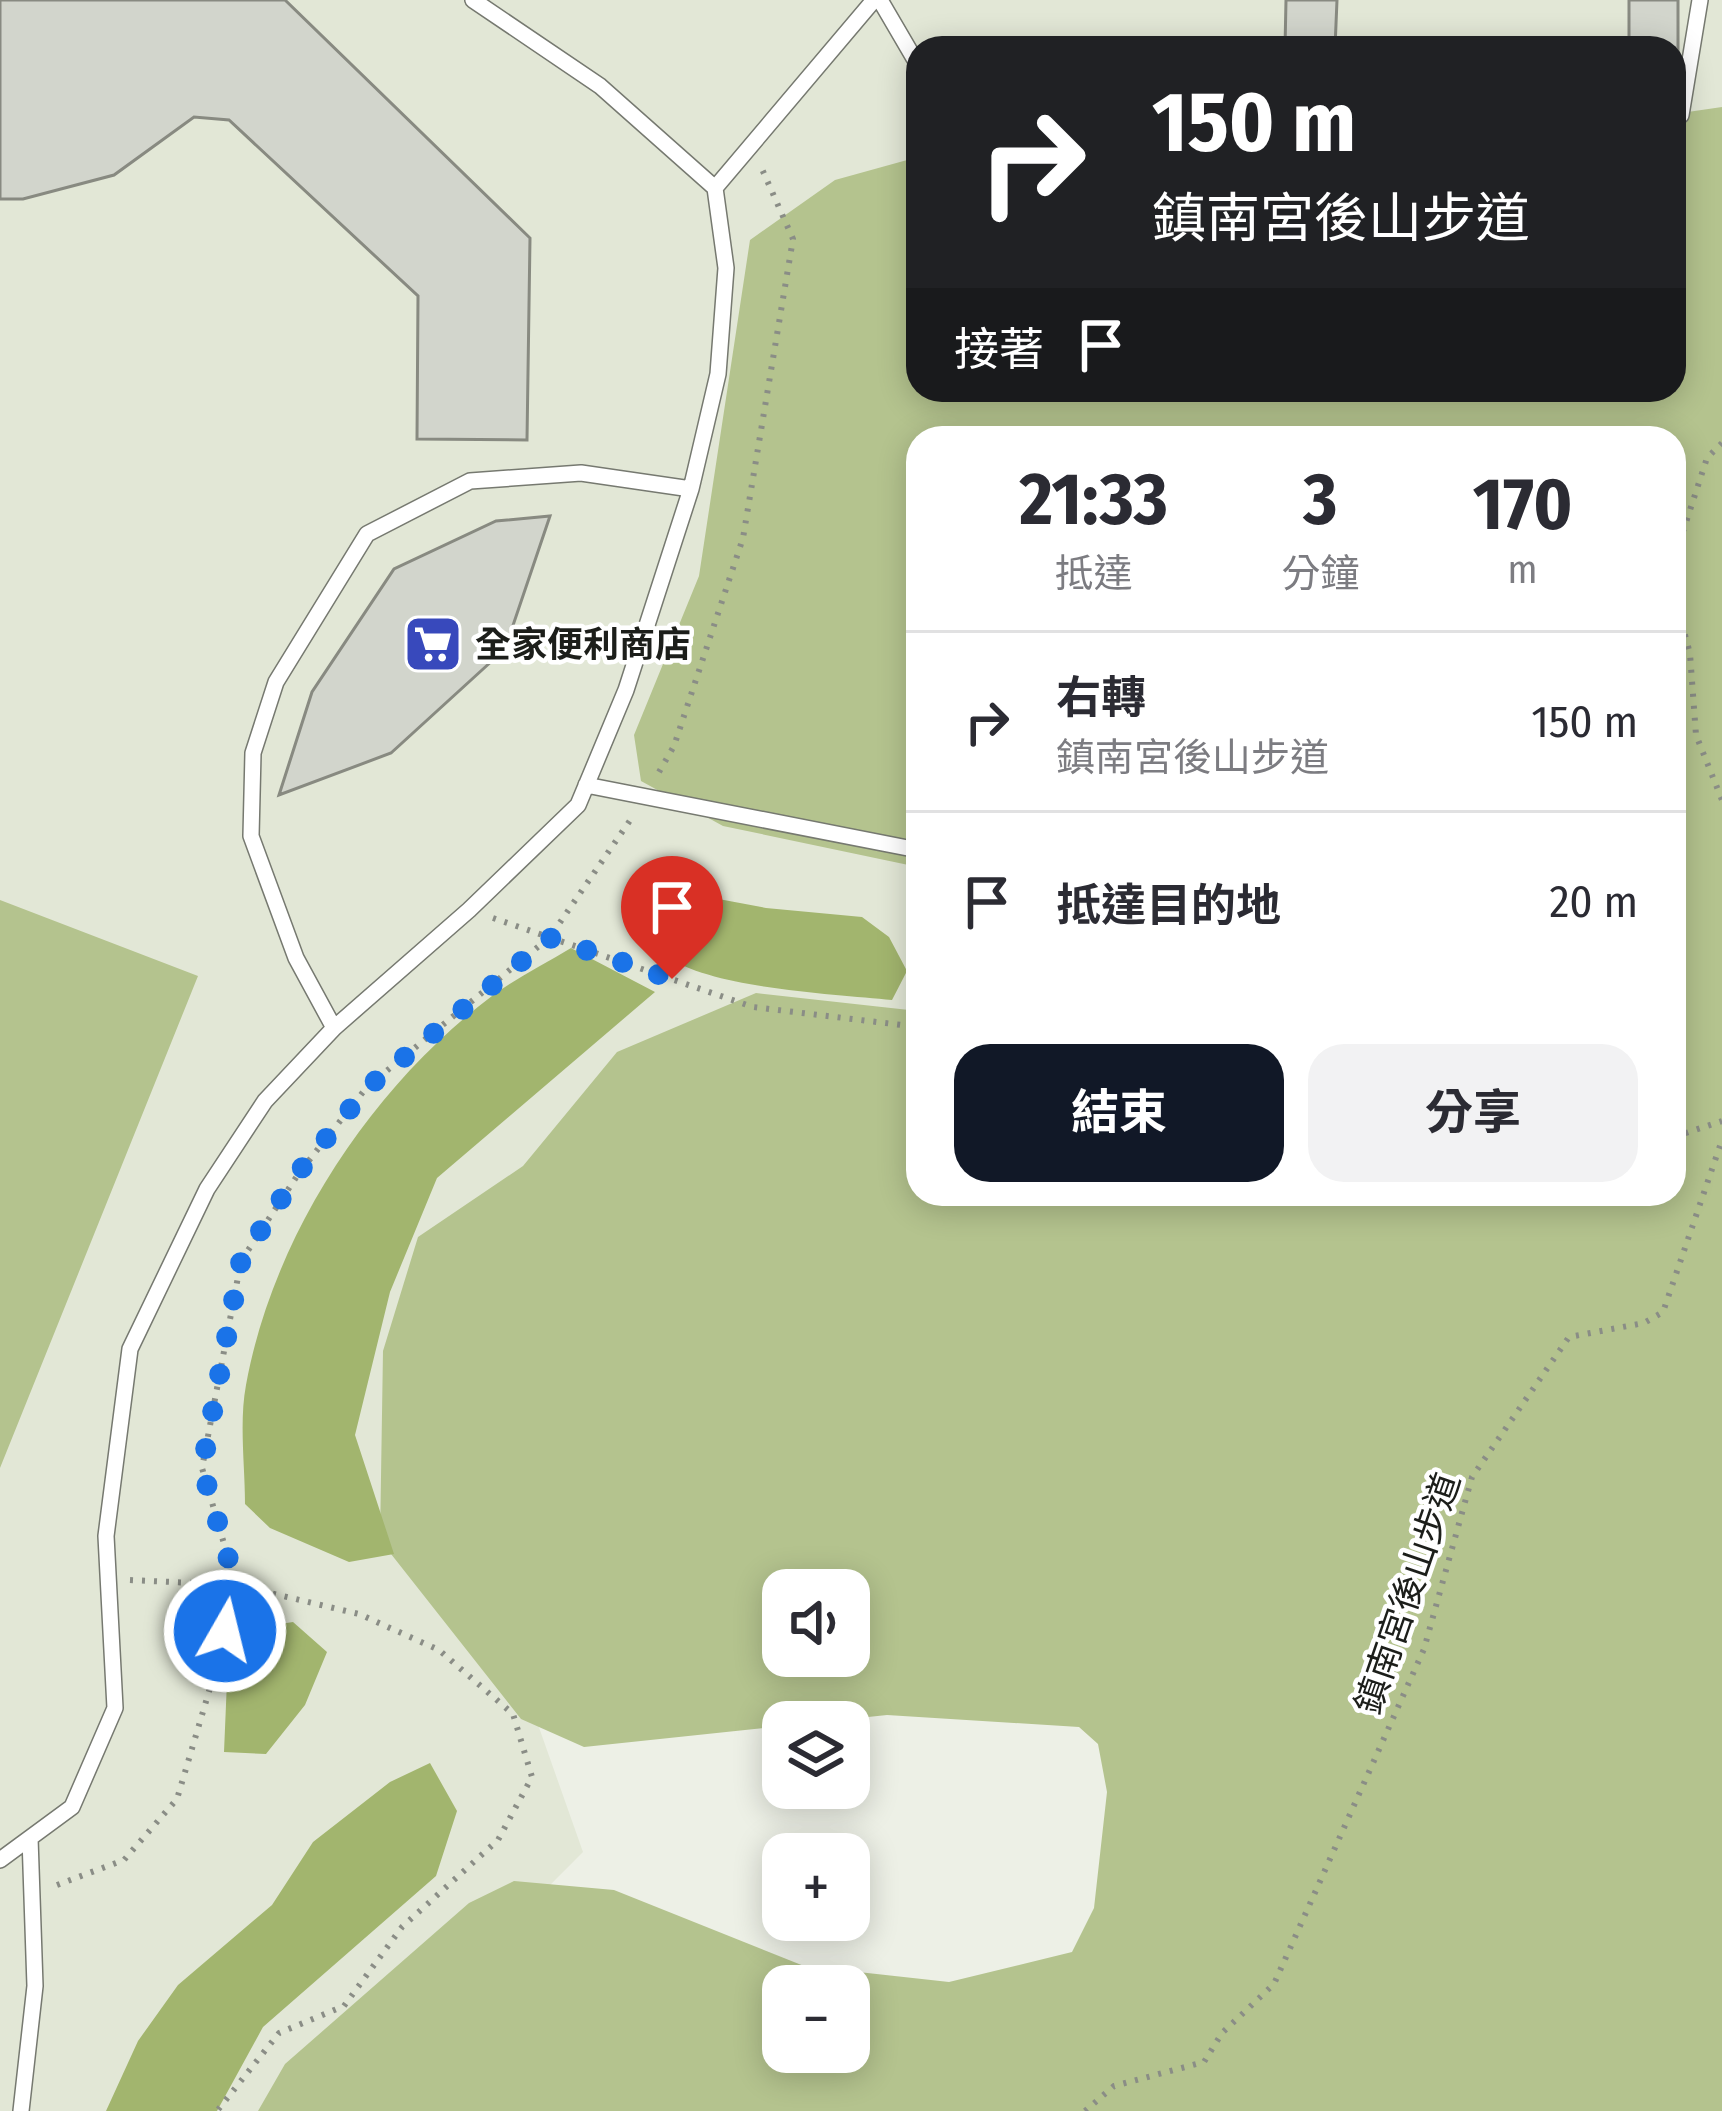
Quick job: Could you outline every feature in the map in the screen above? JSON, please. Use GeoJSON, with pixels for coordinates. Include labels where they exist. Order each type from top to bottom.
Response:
{"type":"FeatureCollection","features":[{"type":"Feature","properties":{"kind":"lane"},"geometry":{"type":"LineString","coordinates":[[0,1860],[71,1808],[115,1708],[106,1536],[130,1349],[207,1189],[265,1101],[334,1028],[469,910],[578,805],[626,690],[691,488],[718,374],[726,268],[715,188],[600,86],[473,0]]}},
{"type":"Feature","properties":{"kind":"lane"},"geometry":{"type":"LineString","coordinates":[[715,188],[877,0],[906,46]]}},
{"type":"Feature","properties":{"kind":"lane"},"geometry":{"type":"LineString","coordinates":[[1686,85],[1700,0]]}},
{"type":"Feature","properties":{"kind":"lane"},"geometry":{"type":"LineString","coordinates":[[334,1028],[296,958],[251,836],[253,753],[276,682],[368,534],[470,481],[581,472],[691,488]]}},
{"type":"Feature","properties":{"kind":"lane"},"geometry":{"type":"LineString","coordinates":[[586,785],[906,848]]}},
{"type":"Feature","properties":{"kind":"lane"},"geometry":{"type":"LineString","coordinates":[[21,2111],[34,1986],[30,1838]]}},
{"type":"Feature","properties":{"kind":"path"},"geometry":{"type":"LineString","coordinates":[[32,1895],[124,1860],[177,1799],[236,1585],[202,1468],[241,1261],[298,1173],[368,1087],[550,938],[674,746],[743,538],[793,239],[752,145]]}},
{"type":"Feature","properties":{"kind":"path"},"geometry":{"type":"LineString","coordinates":[[1686,525],[1708,458],[1722,443]]}},
{"type":"Feature","properties":{"kind":"path"},"geometry":{"type":"LineString","coordinates":[[1686,639],[1696,736],[1722,800]]}},
{"type":"Feature","properties":{"kind":"path"},"geometry":{"type":"LineString","coordinates":[[469,910],[753,1007],[906,1026]]}},
{"type":"Feature","properties":{"kind":"path"},"geometry":{"type":"LineString","coordinates":[[1686,1133],[1722,1121]]}},
{"type":"Feature","properties":{"kind":"path","name":"鎮南宮後山步道"},"geometry":{"type":"LineString","coordinates":[[1084,2111],[1114,2086],[1204,2062],[1222,2033],[1274,1984],[1424,1648],[1472,1478],[1569,1337],[1644,1323],[1663,1312],[1722,1140]]}},
{"type":"Feature","properties":{"kind":"path"},"geometry":{"type":"LineString","coordinates":[[109,1579],[236,1585],[359,1614],[439,1650],[512,1714],[532,1777],[498,1840],[402,1927],[344,2006],[279,2033],[217,2111]]}},
{"type":"Feature","properties":{"kind":"shaded area"},"geometry":{"type":"Polygon","coordinates":[[[0,0],[1722,0],[1722,182],[1686,182],[1686,36],[906,36],[906,402],[918,402],[918,426],[906,426],[906,1081],[536,1719],[583,1852],[325,2111],[0,2111],[0,0]]]}},
{"type":"Feature","properties":{"kind":"shaded area"},"geometry":{"type":"Polygon","coordinates":[[[1722,107],[1722,2111],[258,2111],[285,2064],[469,1903],[514,1881],[614,1890],[802,1965],[762,1965],[762,2073],[870,2073],[870,1973],[949,1982],[1072,1952],[1094,1908],[1107,1792],[1098,1744],[1079,1727],[870,1717],[870,1701],[762,1701],[762,1728],[584,1747],[521,1719],[380,1540],[383,1351],[418,1237],[523,1166],[617,1052],[756,993],[906,1010],[906,1206],[1686,1206],[1686,426],[906,426],[906,864],[723,826],[641,781],[634,735],[699,576],[750,240],[835,180],[906,160],[906,402],[1686,402],[1686,112],[1722,107]]]}},
{"type":"Feature","properties":{"kind":"shaded area"},"geometry":{"type":"Polygon","coordinates":[[[633,883],[766,908],[862,917],[889,937],[906,973],[892,1000],[775,988],[713,976],[666,956],[652,941],[635,902],[633,883]]]}},
{"type":"Feature","properties":{"kind":"shaded area"},"geometry":{"type":"Polygon","coordinates":[[[0,900],[198,976],[0,1468],[0,900]]]}},
{"type":"Feature","properties":{"kind":"shaded area"},"geometry":{"type":"Polygon","coordinates":[[[571,948],[655,992],[437,1178],[390,1292],[355,1435],[394,1554],[349,1562],[270,1528],[245,1504],[244,1399],[259,1329],[304,1220],[368,1120],[406,1074],[492,996],[571,948]]]}},
{"type":"Feature","properties":{"kind":"shaded area"},"geometry":{"type":"Polygon","coordinates":[[[293,1622],[327,1652],[305,1705],[266,1754],[224,1752],[228,1657],[250,1629],[293,1622]]]}},
{"type":"Feature","properties":{"kind":"shaded area"},"geometry":{"type":"Polygon","coordinates":[[[430,1763],[457,1811],[436,1876],[263,2027],[217,2111],[106,2111],[138,2041],[178,1985],[272,1905],[313,1842],[390,1782],[430,1763]]]}},
{"type":"Feature","properties":{"kind":"building"},"geometry":{"type":"Polygon","coordinates":[[[0,0],[285,0],[530,238],[527,440],[417,439],[418,296],[229,120],[194,117],[114,175],[23,199],[0,199],[0,0]]]}},
{"type":"Feature","properties":{"kind":"building"},"geometry":{"type":"Polygon","coordinates":[[[1286,0],[1337,0],[1336,36],[1285,36],[1286,0]]]}},
{"type":"Feature","properties":{"kind":"building"},"geometry":{"type":"Polygon","coordinates":[[[1629,0],[1678,0],[1678,36],[1629,36],[1629,0]]]}},
{"type":"Feature","properties":{"kind":"building"},"geometry":{"type":"Polygon","coordinates":[[[550,516],[505,649],[391,753],[279,795],[312,692],[394,569],[496,521],[550,516]]]}},
{"type":"Feature","properties":{"kind":"place","name":"全家便利商店"},"geometry":{"type":"Point","coordinates":[433,644]}},
{"type":"Feature","properties":{"kind":"route"},"geometry":{"type":"LineString","coordinates":[[225,1631],[236,1585],[202,1468],[241,1261],[298,1173],[368,1087],[550,938],[672,979]]}}]}
